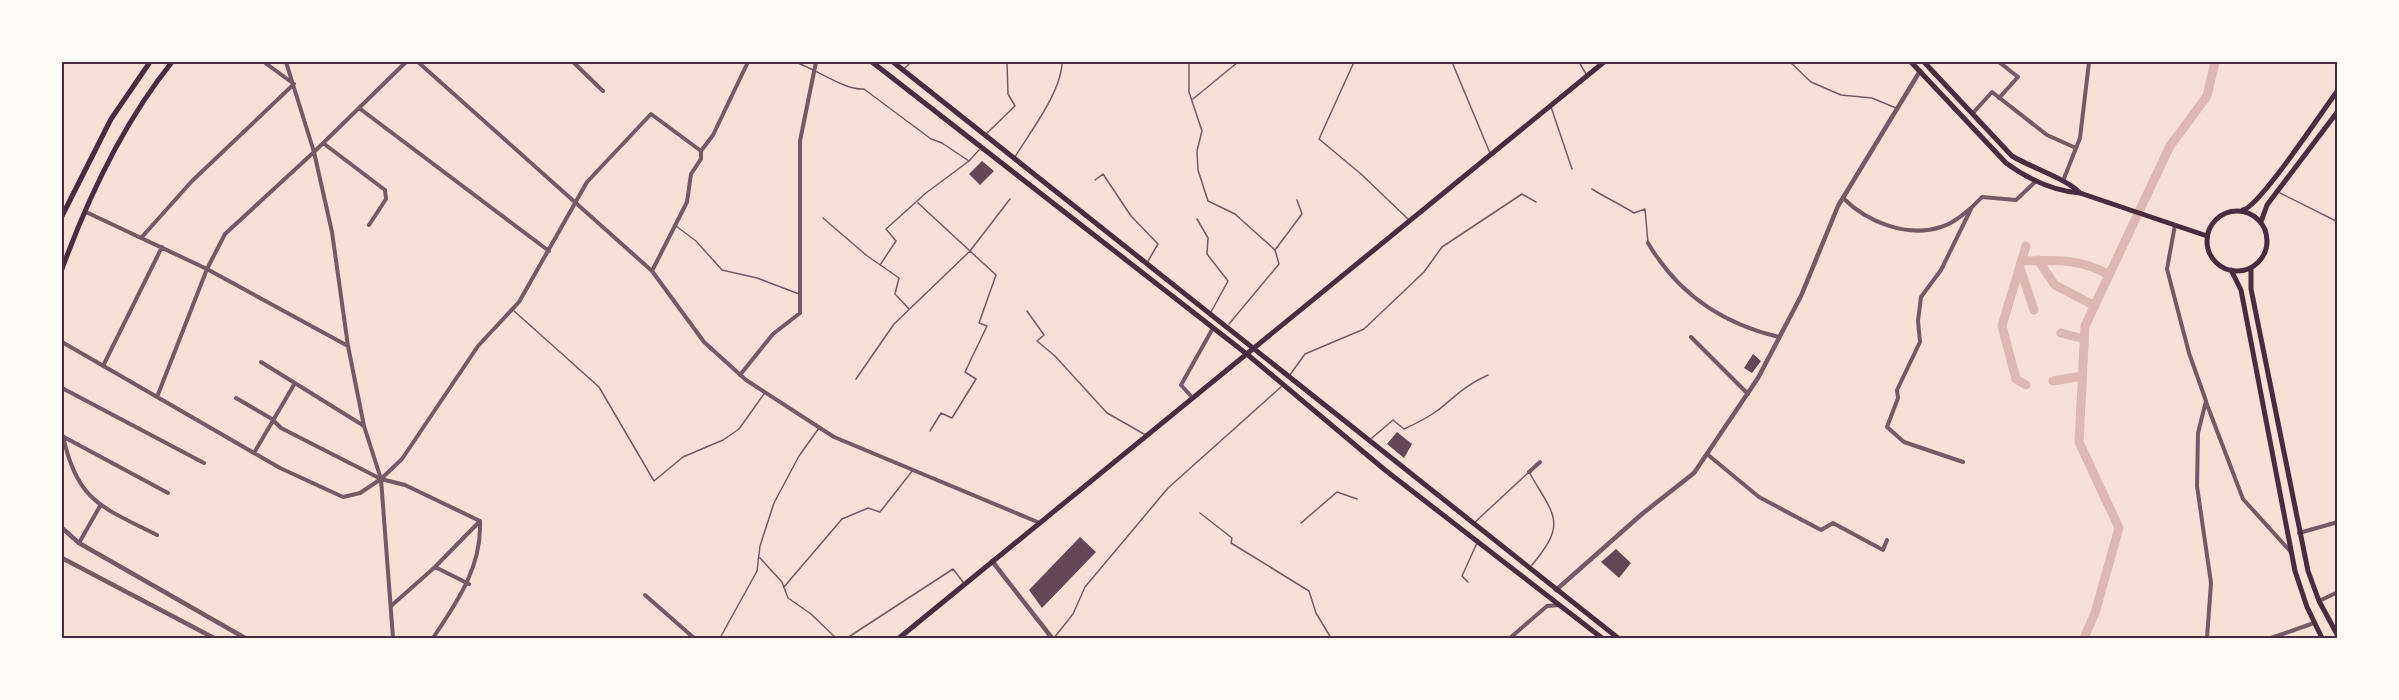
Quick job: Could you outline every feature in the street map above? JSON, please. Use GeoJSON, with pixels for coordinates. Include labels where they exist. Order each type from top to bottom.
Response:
{"type":"FeatureCollection","features":[{"type":"Feature","properties":{"kind":"main road"},"geometry":{"type":"LineString","coordinates":[[62,216],[111,119],[150,62]]}},
{"type":"Feature","properties":{"kind":"main road"},"geometry":{"type":"LineString","coordinates":[[62,269],[98,182],[126,127],[172,62]]}},
{"type":"Feature","properties":{"kind":"main road"},"geometry":{"type":"LineString","coordinates":[[872,62],[1248,355],[1385,470],[1602,639]]}},
{"type":"Feature","properties":{"kind":"main road"},"geometry":{"type":"LineString","coordinates":[[893,62],[1618,639]]}},
{"type":"Feature","properties":{"kind":"main road"},"geometry":{"type":"LineString","coordinates":[[899,639],[1604,62]]}},
{"type":"Feature","properties":{"kind":"main road"},"geometry":{"type":"LineString","coordinates":[[1911,62],[2006,163],[2036,181],[2067,192],[2080,193],[2207,236]]}},
{"type":"Feature","properties":{"kind":"main road"},"geometry":{"type":"LineString","coordinates":[[1926,62],[2012,156],[2030,167],[2072,185],[2080,193]]}},
{"type":"Feature","properties":{"kind":"main road"},"geometry":{"type":"LineString","coordinates":[[2322,639],[2304,598],[2291,553],[2241,290],[2231,270],[2215,261],[2207,246],[2207,236],[2214,220],[2230,211],[2248,208],[2255,202],[2337,90]]}},
{"type":"Feature","properties":{"kind":"main road"},"geometry":{"type":"LineString","coordinates":[[2261,222],[2266,205],[2337,111]]}},
{"type":"Feature","properties":{"kind":"main road"},"geometry":{"type":"LineString","coordinates":[[2231,270],[2251,268],[2264,255],[2267,246],[2268,237],[2261,222],[2255,216],[2239,210]]}},
{"type":"Feature","properties":{"kind":"main road"},"geometry":{"type":"LineString","coordinates":[[2251,268],[2251,289],[2299,533],[2319,601],[2337,636]]}},
{"type":"Feature","properties":{"kind":"street"},"geometry":{"type":"LineString","coordinates":[[264,62],[294,84]]}},
{"type":"Feature","properties":{"kind":"street"},"geometry":{"type":"LineString","coordinates":[[286,62],[314,152],[332,232],[348,346],[364,426],[381,479],[393,639]]}},
{"type":"Feature","properties":{"kind":"street"},"geometry":{"type":"LineString","coordinates":[[157,397],[207,269],[225,234],[314,152],[406,62]]}},
{"type":"Feature","properties":{"kind":"street"},"geometry":{"type":"LineString","coordinates":[[418,62],[652,271],[704,342],[740,375],[834,437],[1040,523]]}},
{"type":"Feature","properties":{"kind":"street"},"geometry":{"type":"LineString","coordinates":[[573,62],[603,91]]}},
{"type":"Feature","properties":{"kind":"street"},"geometry":{"type":"LineString","coordinates":[[652,271],[687,202],[691,174],[701,159],[701,151],[713,135],[748,62]]}},
{"type":"Feature","properties":{"kind":"street"},"geometry":{"type":"LineString","coordinates":[[740,375],[772,334],[800,313],[802,294],[798,231],[800,141],[813,67],[816,62]]}},
{"type":"Feature","properties":{"kind":"street"},"geometry":{"type":"LineString","coordinates":[[1999,62],[2018,78],[1999,98]]}},
{"type":"Feature","properties":{"kind":"street"},"geometry":{"type":"LineString","coordinates":[[2063,181],[2076,148],[2089,62]]}},
{"type":"Feature","properties":{"kind":"street"},"geometry":{"type":"LineString","coordinates":[[1549,596],[1642,514],[1694,473],[1748,394],[1801,296],[1843,198],[1920,71]]}},
{"type":"Feature","properties":{"kind":"street"},"geometry":{"type":"LineString","coordinates":[[141,238],[192,181],[294,84]]}},
{"type":"Feature","properties":{"kind":"street"},"geometry":{"type":"LineString","coordinates":[[1973,113],[1992,92],[2047,135],[2076,148]]}},
{"type":"Feature","properties":{"kind":"street"},"geometry":{"type":"LineString","coordinates":[[359,108],[549,252]]}},
{"type":"Feature","properties":{"kind":"street"},"geometry":{"type":"LineString","coordinates":[[62,342],[254,453],[343,497],[360,493],[381,479],[402,459],[478,346],[513,309],[549,252],[587,182],[651,114],[701,151]]}},
{"type":"Feature","properties":{"kind":"street"},"geometry":{"type":"LineString","coordinates":[[323,143],[385,190],[386,199],[369,225]]}},
{"type":"Feature","properties":{"kind":"street"},"geometry":{"type":"LineString","coordinates":[[1843,198],[1855,209],[1900,230],[1941,227],[1972,207],[1982,197],[2016,200],[2036,181]]}},
{"type":"Feature","properties":{"kind":"street"},"geometry":{"type":"LineString","coordinates":[[1963,462],[1904,442],[1887,428],[1898,398],[1898,390],[1920,342],[1918,321],[1921,297],[1941,270],[1972,207]]}},
{"type":"Feature","properties":{"kind":"street"},"geometry":{"type":"LineString","coordinates":[[86,212],[207,269],[348,346]]}},
{"type":"Feature","properties":{"kind":"street"},"geometry":{"type":"LineString","coordinates":[[2175,225],[2167,269],[2189,353],[2243,499],[2291,553]]}},
{"type":"Feature","properties":{"kind":"street"},"geometry":{"type":"LineString","coordinates":[[1648,243],[1679,286],[1706,307],[1753,331],[1779,337]]}},
{"type":"Feature","properties":{"kind":"street"},"geometry":{"type":"LineString","coordinates":[[103,366],[162,247]]}},
{"type":"Feature","properties":{"kind":"street"},"geometry":{"type":"LineString","coordinates":[[1190,395],[1181,385],[1213,328]]}},
{"type":"Feature","properties":{"kind":"street"},"geometry":{"type":"LineString","coordinates":[[1691,337],[1748,394]]}},
{"type":"Feature","properties":{"kind":"street"},"geometry":{"type":"LineString","coordinates":[[261,362],[364,426]]}},
{"type":"Feature","properties":{"kind":"street"},"geometry":{"type":"LineString","coordinates":[[254,453],[295,383]]}},
{"type":"Feature","properties":{"kind":"street"},"geometry":{"type":"LineString","coordinates":[[62,388],[204,463]]}},
{"type":"Feature","properties":{"kind":"street"},"geometry":{"type":"LineString","coordinates":[[236,398],[272,419],[281,428],[381,479],[405,485],[480,521]]}},
{"type":"Feature","properties":{"kind":"street"},"geometry":{"type":"LineString","coordinates":[[2206,401],[2198,433],[2197,486],[2211,583],[2207,639]]}},
{"type":"Feature","properties":{"kind":"street"},"geometry":{"type":"LineString","coordinates":[[62,436],[168,493]]}},
{"type":"Feature","properties":{"kind":"street"},"geometry":{"type":"LineString","coordinates":[[62,436],[69,465],[88,495],[100,506],[157,535]]}},
{"type":"Feature","properties":{"kind":"street"},"geometry":{"type":"LineString","coordinates":[[1707,454],[1759,497],[1821,530],[1833,523],[1883,550],[1887,540]]}},
{"type":"Feature","properties":{"kind":"street"},"geometry":{"type":"LineString","coordinates":[[1529,472],[1540,462]]}},
{"type":"Feature","properties":{"kind":"street"},"geometry":{"type":"LineString","coordinates":[[79,543],[100,506]]}},
{"type":"Feature","properties":{"kind":"street"},"geometry":{"type":"LineString","coordinates":[[390,607],[435,567],[480,521]]}},
{"type":"Feature","properties":{"kind":"street"},"geometry":{"type":"LineString","coordinates":[[433,639],[469,584],[481,539],[480,521]]}},
{"type":"Feature","properties":{"kind":"street"},"geometry":{"type":"LineString","coordinates":[[2299,533],[2337,522]]}},
{"type":"Feature","properties":{"kind":"street"},"geometry":{"type":"LineString","coordinates":[[62,528],[79,543],[245,639]]}},
{"type":"Feature","properties":{"kind":"street"},"geometry":{"type":"LineString","coordinates":[[62,558],[214,639]]}},
{"type":"Feature","properties":{"kind":"street"},"geometry":{"type":"LineString","coordinates":[[992,561],[1053,639]]}},
{"type":"Feature","properties":{"kind":"street"},"geometry":{"type":"LineString","coordinates":[[435,567],[469,584]]}},
{"type":"Feature","properties":{"kind":"street"},"geometry":{"type":"LineString","coordinates":[[2319,601],[2337,592]]}},
{"type":"Feature","properties":{"kind":"street"},"geometry":{"type":"LineString","coordinates":[[645,595],[694,639]]}},
{"type":"Feature","properties":{"kind":"street"},"geometry":{"type":"LineString","coordinates":[[1510,639],[1547,606],[1560,605]]}},
{"type":"Feature","properties":{"kind":"street"},"geometry":{"type":"LineString","coordinates":[[2271,639],[2314,623]]}},
{"type":"Feature","properties":{"kind":"lane"},"geometry":{"type":"LineString","coordinates":[[795,62],[813,67],[855,90],[864,89],[931,139],[942,143],[969,161]]}},
{"type":"Feature","properties":{"kind":"lane"},"geometry":{"type":"LineString","coordinates":[[904,70],[912,62]]}},
{"type":"Feature","properties":{"kind":"lane"},"geometry":{"type":"LineString","coordinates":[[986,135],[1015,106],[1008,94],[1007,62]]}},
{"type":"Feature","properties":{"kind":"lane"},"geometry":{"type":"LineString","coordinates":[[1015,158],[1049,101],[1062,69],[1062,62]]}},
{"type":"Feature","properties":{"kind":"lane"},"geometry":{"type":"LineString","coordinates":[[1189,62],[1192,100],[1202,130],[1197,151],[1198,170],[1208,201],[1234,214],[1275,250],[1279,264],[1226,327]]}},
{"type":"Feature","properties":{"kind":"lane"},"geometry":{"type":"LineString","coordinates":[[1192,100],[1238,62]]}},
{"type":"Feature","properties":{"kind":"lane"},"geometry":{"type":"LineString","coordinates":[[1354,62],[1319,139],[1361,174],[1410,221]]}},
{"type":"Feature","properties":{"kind":"lane"},"geometry":{"type":"LineString","coordinates":[[1452,62],[1491,154]]}},
{"type":"Feature","properties":{"kind":"lane"},"geometry":{"type":"LineString","coordinates":[[1578,62],[1587,76]]}},
{"type":"Feature","properties":{"kind":"lane"},"geometry":{"type":"LineString","coordinates":[[1790,62],[1811,82],[1840,95],[1872,98],[1897,109]]}},
{"type":"Feature","properties":{"kind":"lane"},"geometry":{"type":"LineString","coordinates":[[1550,106],[1572,169]]}},
{"type":"Feature","properties":{"kind":"lane"},"geometry":{"type":"LineString","coordinates":[[880,265],[896,241],[886,229],[918,203],[926,193],[969,161],[981,147]]}},
{"type":"Feature","properties":{"kind":"lane"},"geometry":{"type":"LineString","coordinates":[[1095,180],[1103,174],[1131,216],[1158,244],[1146,263]]}},
{"type":"Feature","properties":{"kind":"lane"},"geometry":{"type":"LineString","coordinates":[[1592,189],[1607,200],[1620,203],[1634,213],[1645,209],[1648,243]]}},
{"type":"Feature","properties":{"kind":"lane"},"geometry":{"type":"LineString","coordinates":[[2276,192],[2337,222]]}},
{"type":"Feature","properties":{"kind":"lane"},"geometry":{"type":"LineString","coordinates":[[1288,376],[1305,354],[1364,329],[1424,272],[1442,247],[1522,194],[1536,202]]}},
{"type":"Feature","properties":{"kind":"lane"},"geometry":{"type":"LineString","coordinates":[[856,379],[894,324],[970,251],[1010,199]]}},
{"type":"Feature","properties":{"kind":"lane"},"geometry":{"type":"LineString","coordinates":[[1275,250],[1302,214],[1297,200]]}},
{"type":"Feature","properties":{"kind":"lane"},"geometry":{"type":"LineString","coordinates":[[918,203],[996,274],[979,323],[987,326],[965,372],[976,379],[952,418],[941,413],[930,430]]}},
{"type":"Feature","properties":{"kind":"lane"},"geometry":{"type":"LineString","coordinates":[[823,218],[842,236],[899,278],[895,294],[909,309]]}},
{"type":"Feature","properties":{"kind":"lane"},"geometry":{"type":"LineString","coordinates":[[1197,219],[1208,238],[1207,254],[1228,281],[1210,314]]}},
{"type":"Feature","properties":{"kind":"lane"},"geometry":{"type":"LineString","coordinates":[[675,225],[696,241],[722,270],[757,278],[802,294]]}},
{"type":"Feature","properties":{"kind":"lane"},"geometry":{"type":"LineString","coordinates":[[513,309],[599,387],[654,481],[684,457],[723,440],[739,429],[766,392]]}},
{"type":"Feature","properties":{"kind":"lane"},"geometry":{"type":"LineString","coordinates":[[1027,311],[1044,335],[1037,341],[1107,413],[1147,436]]}},
{"type":"Feature","properties":{"kind":"lane"},"geometry":{"type":"LineString","coordinates":[[1369,441],[1393,420],[1404,429],[1436,412],[1465,385],[1488,375]]}},
{"type":"Feature","properties":{"kind":"lane"},"geometry":{"type":"LineString","coordinates":[[1053,639],[1073,614],[1084,587],[1168,488],[1284,384]]}},
{"type":"Feature","properties":{"kind":"lane"},"geometry":{"type":"LineString","coordinates":[[720,639],[757,571],[760,557],[759,546],[774,503],[799,456],[820,427]]}},
{"type":"Feature","properties":{"kind":"lane"},"geometry":{"type":"LineString","coordinates":[[784,587],[842,519],[868,508],[879,513],[913,470]]}},
{"type":"Feature","properties":{"kind":"lane"},"geometry":{"type":"LineString","coordinates":[[1473,524],[1529,472],[1554,517],[1554,530],[1550,543],[1529,568]]}},
{"type":"Feature","properties":{"kind":"lane"},"geometry":{"type":"LineString","coordinates":[[1301,523],[1337,492],[1357,499]]}},
{"type":"Feature","properties":{"kind":"lane"},"geometry":{"type":"LineString","coordinates":[[1200,513],[1232,538],[1231,543],[1309,591],[1316,613],[1331,639]]}},
{"type":"Feature","properties":{"kind":"lane"},"geometry":{"type":"LineString","coordinates":[[1468,582],[1462,576],[1477,543]]}},
{"type":"Feature","properties":{"kind":"lane"},"geometry":{"type":"LineString","coordinates":[[760,557],[784,587],[788,598],[811,614],[836,639]]}},
{"type":"Feature","properties":{"kind":"lane"},"geometry":{"type":"LineString","coordinates":[[847,639],[953,569],[964,584]]}},
{"type":"Feature","properties":{"kind":"building"},"geometry":{"type":"Polygon","coordinates":[[[982,161],[994,171],[980,185],[969,174],[982,161]]]}},
{"type":"Feature","properties":{"kind":"building"},"geometry":{"type":"Polygon","coordinates":[[[1753,354],[1761,361],[1752,373],[1744,368],[1753,354]]]}},
{"type":"Feature","properties":{"kind":"building"},"geometry":{"type":"Polygon","coordinates":[[[1397,432],[1412,444],[1404,458],[1387,444],[1397,432]]]}},
{"type":"Feature","properties":{"kind":"building"},"geometry":{"type":"Polygon","coordinates":[[[1080,537],[1096,552],[1042,608],[1029,590],[1080,537]]]}},
{"type":"Feature","properties":{"kind":"building"},"geometry":{"type":"Polygon","coordinates":[[[1616,549],[1631,563],[1619,578],[1601,562],[1616,549]]]}},
{"type":"Feature","properties":{"kind":"waterway"},"geometry":{"type":"LineString","coordinates":[[2084,638],[2095,613],[2119,528],[2079,442],[2085,326],[2170,146],[2207,96],[2215,62]]}},
{"type":"Feature","properties":{"kind":"waterway"},"geometry":{"type":"LineString","coordinates":[[2026,246],[2002,326],[2016,379],[2026,385]]}},
{"type":"Feature","properties":{"kind":"waterway"},"geometry":{"type":"LineString","coordinates":[[2038,260],[2055,285],[2095,306]]}},
{"type":"Feature","properties":{"kind":"waterway"},"geometry":{"type":"LineString","coordinates":[[2022,261],[2077,263],[2109,275]]}},
{"type":"Feature","properties":{"kind":"waterway"},"geometry":{"type":"LineString","coordinates":[[2020,268],[2034,310]]}},
{"type":"Feature","properties":{"kind":"waterway"},"geometry":{"type":"LineString","coordinates":[[2061,333],[2084,339]]}},
{"type":"Feature","properties":{"kind":"waterway"},"geometry":{"type":"LineString","coordinates":[[2053,381],[2082,376]]}}]}
